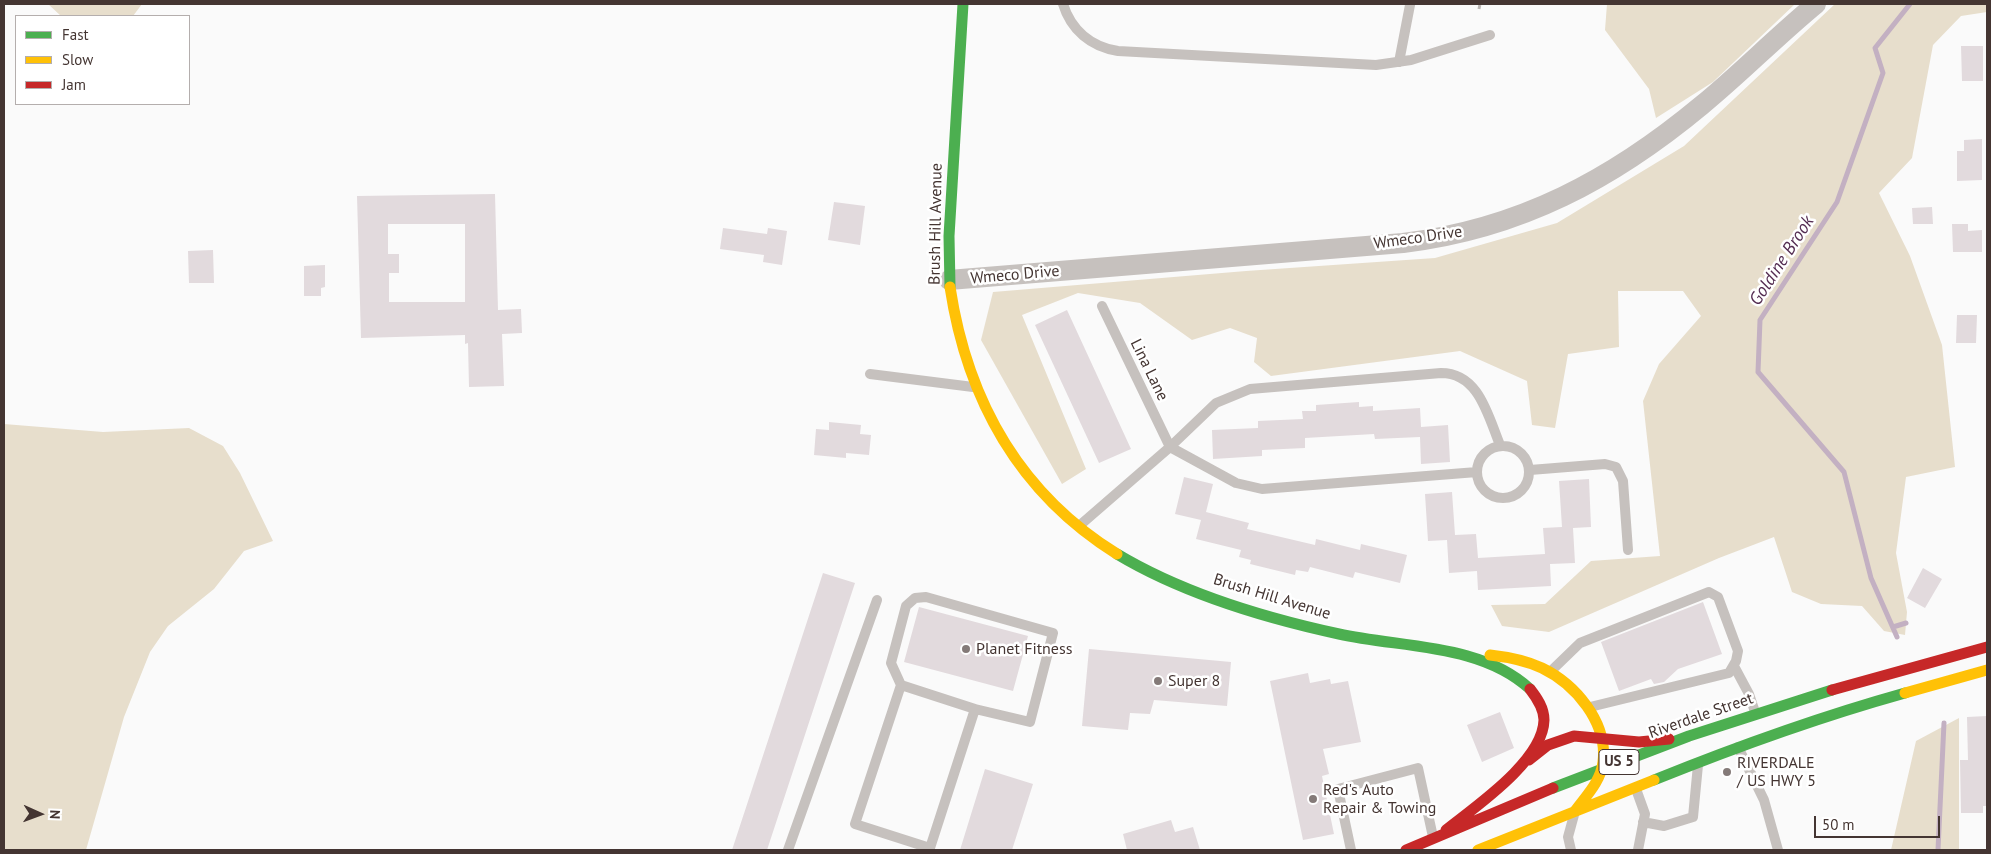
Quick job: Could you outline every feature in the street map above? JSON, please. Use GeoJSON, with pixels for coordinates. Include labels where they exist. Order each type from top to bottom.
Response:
{"type":"FeatureCollection","features":[{"type":"Feature","properties":{"kind":"street","name":"Brush Hill Avenue"},"geometry":{"type":"LineString","coordinates":[[963,4],[950,225],[949,280],[962,348],[976,387],[1002,439],[1043,495],[1078,527],[1116,554],[1148,571],[1212,597],[1322,631],[1472,657],[1504,671],[1524,683],[1537,699],[1543,718]]}},
{"type":"Feature","properties":{"kind":"street","name":"Wmeco Drive"},"geometry":{"type":"LineString","coordinates":[[949,280],[1403,242],[1442,237],[1516,217],[1587,186],[1620,166],[1702,105],[1816,4]]}},
{"type":"Feature","properties":{"kind":"street","name":"Riverdale Street"},"geometry":{"type":"LineString","coordinates":[[1406,850],[1601,769],[1699,733],[1855,684],[1987,647]]}},
{"type":"Feature","properties":{"kind":"street","name":"Brush Hill Avenue"},"geometry":{"type":"LineString","coordinates":[[1472,657],[1506,656],[1550,672],[1558,685],[1586,708],[1599,726],[1604,753],[1601,769],[1594,787],[1575,811]]}},
{"type":"Feature","properties":{"kind":"street","name":"US 5"},"geometry":{"type":"LineString","coordinates":[[1478,850],[1698,760],[1847,709],[1987,670]]}},
{"type":"Feature","properties":{"kind":"street"},"geometry":{"type":"LineString","coordinates":[[1520,767],[1534,751],[1540,740],[1543,718],[1550,703]]}},
{"type":"Feature","properties":{"kind":"street"},"geometry":{"type":"LineString","coordinates":[[1437,837],[1548,745],[1564,738],[1574,736],[1624,741],[1656,741],[1699,733]]}},
{"type":"Feature","properties":{"kind":"lane"},"geometry":{"type":"LineString","coordinates":[[1063,4],[1068,18],[1081,34],[1094,43],[1113,50],[1376,64],[1399,62],[1440,52],[1490,35]]}},
{"type":"Feature","properties":{"kind":"lane"},"geometry":{"type":"LineString","coordinates":[[1399,62],[1410,5]]}},
{"type":"Feature","properties":{"kind":"lane","name":"Lina Lane"},"geometry":{"type":"LineString","coordinates":[[1102,306],[1170,447]]}},
{"type":"Feature","properties":{"kind":"lane"},"geometry":{"type":"LineString","coordinates":[[1078,527],[1170,447],[1216,403],[1250,389],[1441,373],[1461,377],[1472,385],[1500,445]]}},
{"type":"Feature","properties":{"kind":"lane"},"geometry":{"type":"LineString","coordinates":[[870,374],[976,387]]}},
{"type":"Feature","properties":{"kind":"lane"},"geometry":{"type":"LineString","coordinates":[[1500,445],[1508,446],[1521,452],[1530,470],[1523,489],[1516,495],[1502,498],[1486,493],[1481,486],[1476,472],[1478,463],[1486,452],[1500,445]]}},
{"type":"Feature","properties":{"kind":"lane"},"geometry":{"type":"LineString","coordinates":[[1170,447],[1236,483],[1262,489],[1476,472]]}},
{"type":"Feature","properties":{"kind":"lane"},"geometry":{"type":"LineString","coordinates":[[1530,470],[1605,464],[1616,467],[1624,481],[1628,550]]}},
{"type":"Feature","properties":{"kind":"lane"},"geometry":{"type":"LineString","coordinates":[[1550,672],[1580,643],[1709,592],[1718,597],[1738,651],[1734,666],[1729,673],[1586,708]]}},
{"type":"Feature","properties":{"kind":"lane"},"geometry":{"type":"LineString","coordinates":[[901,686],[975,709],[1030,722],[1053,633],[926,597],[915,598],[906,606],[891,663],[901,686],[855,824],[930,849],[975,709]]}},
{"type":"Feature","properties":{"kind":"lane"},"geometry":{"type":"LineString","coordinates":[[788,850],[877,600]]}},
{"type":"Feature","properties":{"kind":"lane"},"geometry":{"type":"LineString","coordinates":[[1734,666],[1749,694],[1755,714]]}},
{"type":"Feature","properties":{"kind":"lane"},"geometry":{"type":"LineString","coordinates":[[1738,746],[1764,800],[1778,850]]}},
{"type":"Feature","properties":{"kind":"lane"},"geometry":{"type":"LineString","coordinates":[[1643,822],[1664,826],[1693,817],[1698,760]]}},
{"type":"Feature","properties":{"kind":"lane"},"geometry":{"type":"LineString","coordinates":[[1351,850],[1338,789],[1418,768],[1437,837]]}},
{"type":"Feature","properties":{"kind":"lane"},"geometry":{"type":"LineString","coordinates":[[1635,785],[1644,811],[1638,850]]}},
{"type":"Feature","properties":{"kind":"lane"},"geometry":{"type":"LineString","coordinates":[[1571,850],[1568,837],[1575,811]]}},
{"type":"Feature","properties":{"kind":"path"},"geometry":{"type":"LineString","coordinates":[[1479,9],[1480,4]]}},
{"type":"Feature","properties":{"kind":"shaded area"},"geometry":{"type":"Polygon","coordinates":[[[48,4],[142,4],[134,15],[60,15],[48,4]]]}},
{"type":"Feature","properties":{"kind":"shaded area"},"geometry":{"type":"Polygon","coordinates":[[[1607,4],[1795,4],[1713,82],[1656,118],[1649,89],[1605,30],[1607,4]]]}},
{"type":"Feature","properties":{"kind":"shaded area"},"geometry":{"type":"Polygon","coordinates":[[[1835,4],[1987,4],[1987,12],[1961,16],[1933,45],[1912,158],[1879,193],[1910,256],[1942,345],[1955,467],[1906,477],[1896,553],[1907,612],[1905,635],[1884,631],[1862,606],[1821,604],[1792,592],[1774,537],[1719,558],[1549,632],[1502,626],[1491,605],[1545,604],[1591,561],[1660,556],[1643,401],[1659,364],[1701,316],[1683,291],[1618,291],[1619,347],[1568,354],[1555,428],[1532,425],[1527,381],[1460,351],[1271,376],[1254,362],[1257,338],[1230,328],[1192,340],[1140,303],[1078,293],[1022,315],[1086,469],[1062,484],[981,340],[993,292],[1246,271],[1435,258],[1557,223],[1684,146],[1835,4]]]}},
{"type":"Feature","properties":{"kind":"shaded area"},"geometry":{"type":"Polygon","coordinates":[[[4,424],[103,432],[189,428],[223,446],[240,473],[273,541],[244,551],[214,589],[168,626],[150,652],[124,717],[86,850],[4,850],[4,424]]]}},
{"type":"Feature","properties":{"kind":"shaded area"},"geometry":{"type":"Polygon","coordinates":[[[1959,718],[1959,850],[1891,850],[1916,741],[1959,718]]]}},
{"type":"Feature","properties":{"kind":"building"},"geometry":{"type":"Polygon","coordinates":[[[1961,46],[1983,46],[1983,81],[1962,81],[1961,46]]]}},
{"type":"Feature","properties":{"kind":"building"},"geometry":{"type":"Polygon","coordinates":[[[1982,139],[1982,180],[1957,181],[1957,151],[1964,151],[1964,140],[1982,139]]]}},
{"type":"Feature","properties":{"kind":"building"},"geometry":{"type":"Polygon","coordinates":[[[495,194],[498,310],[521,309],[522,333],[502,334],[504,386],[469,387],[468,343],[465,344],[465,335],[361,338],[357,196],[495,194]],[[388,224],[388,254],[399,254],[399,273],[389,273],[389,302],[465,302],[465,224],[388,224]]]}},
{"type":"Feature","properties":{"kind":"building"},"geometry":{"type":"Polygon","coordinates":[[[834,202],[865,206],[860,245],[828,240],[834,202]]]}},
{"type":"Feature","properties":{"kind":"building"},"geometry":{"type":"Polygon","coordinates":[[[1932,207],[1933,224],[1913,224],[1912,208],[1932,207]]]}},
{"type":"Feature","properties":{"kind":"building"},"geometry":{"type":"Polygon","coordinates":[[[1952,224],[1968,224],[1968,231],[1982,230],[1982,252],[1953,252],[1952,224]]]}},
{"type":"Feature","properties":{"kind":"building"},"geometry":{"type":"Polygon","coordinates":[[[723,228],[767,234],[768,228],[787,231],[782,265],[763,262],[764,255],[720,249],[723,228]]]}},
{"type":"Feature","properties":{"kind":"building"},"geometry":{"type":"Polygon","coordinates":[[[213,250],[214,283],[189,283],[188,251],[213,250]]]}},
{"type":"Feature","properties":{"kind":"building"},"geometry":{"type":"Polygon","coordinates":[[[325,265],[325,287],[321,288],[321,296],[304,296],[304,266],[325,265]]]}},
{"type":"Feature","properties":{"kind":"building"},"geometry":{"type":"Polygon","coordinates":[[[1067,310],[1131,449],[1099,463],[1035,325],[1067,310]]]}},
{"type":"Feature","properties":{"kind":"building"},"geometry":{"type":"Polygon","coordinates":[[[1957,315],[1977,315],[1976,343],[1956,343],[1957,315]]]}},
{"type":"Feature","properties":{"kind":"building"},"geometry":{"type":"Polygon","coordinates":[[[1359,402],[1359,407],[1373,406],[1373,411],[1420,408],[1421,427],[1448,425],[1450,462],[1421,464],[1420,437],[1375,439],[1374,434],[1305,438],[1305,448],[1262,450],[1262,456],[1213,459],[1212,430],[1258,428],[1258,421],[1303,419],[1302,411],[1316,411],[1316,405],[1359,402]]]}},
{"type":"Feature","properties":{"kind":"building"},"geometry":{"type":"Polygon","coordinates":[[[829,422],[861,425],[860,434],[871,435],[869,455],[846,453],[846,458],[814,455],[816,429],[829,430],[829,422]]]}},
{"type":"Feature","properties":{"kind":"building"},"geometry":{"type":"Polygon","coordinates":[[[1184,477],[1213,484],[1206,512],[1249,523],[1247,529],[1315,545],[1316,539],[1360,550],[1361,544],[1407,555],[1400,583],[1355,572],[1353,578],[1310,567],[1308,572],[1296,570],[1295,575],[1250,564],[1251,560],[1239,557],[1241,550],[1196,539],[1201,520],[1175,514],[1184,477]]]}},
{"type":"Feature","properties":{"kind":"building"},"geometry":{"type":"Polygon","coordinates":[[[1589,479],[1591,527],[1573,528],[1575,563],[1550,564],[1551,586],[1478,590],[1477,571],[1449,573],[1447,540],[1428,541],[1425,494],[1452,492],[1455,535],[1476,534],[1478,558],[1545,554],[1543,528],[1562,527],[1559,481],[1589,479]]]}},
{"type":"Feature","properties":{"kind":"building"},"geometry":{"type":"Polygon","coordinates":[[[1923,568],[1942,579],[1925,608],[1907,598],[1923,568]]]}},
{"type":"Feature","properties":{"kind":"building"},"geometry":{"type":"Polygon","coordinates":[[[823,573],[855,583],[767,850],[732,850],[823,573]]]}},
{"type":"Feature","properties":{"kind":"building"},"geometry":{"type":"Polygon","coordinates":[[[1703,602],[1722,654],[1678,669],[1664,682],[1654,684],[1651,679],[1619,691],[1601,642],[1703,602]]]}},
{"type":"Feature","properties":{"kind":"building"},"geometry":{"type":"Polygon","coordinates":[[[919,607],[1028,636],[1013,691],[904,662],[919,607]]]}},
{"type":"Feature","properties":{"kind":"building","name":"Super 8"},"geometry":{"type":"Polygon","coordinates":[[[1089,649],[1231,662],[1227,706],[1154,700],[1150,714],[1130,713],[1128,730],[1082,726],[1089,649]]]}},
{"type":"Feature","properties":{"kind":"building"},"geometry":{"type":"Polygon","coordinates":[[[1308,673],[1310,683],[1330,679],[1331,684],[1348,681],[1361,742],[1323,749],[1329,774],[1322,776],[1334,834],[1303,840],[1270,681],[1308,673]]]}},
{"type":"Feature","properties":{"kind":"building"},"geometry":{"type":"Polygon","coordinates":[[[1500,712],[1514,748],[1482,762],[1467,725],[1500,712]]]}},
{"type":"Feature","properties":{"kind":"building"},"geometry":{"type":"Polygon","coordinates":[[[1987,716],[1987,806],[1983,806],[1983,813],[1961,813],[1960,760],[1968,760],[1967,717],[1987,716]]]}},
{"type":"Feature","properties":{"kind":"building"},"geometry":{"type":"Polygon","coordinates":[[[985,769],[1033,784],[1012,850],[960,850],[985,769]]]}},
{"type":"Feature","properties":{"kind":"building"},"geometry":{"type":"Polygon","coordinates":[[[1171,820],[1175,832],[1193,827],[1200,850],[1127,850],[1123,834],[1171,820]]]}},
{"type":"Feature","properties":{"kind":"waterway","name":"Goldine Brook"},"geometry":{"type":"LineString","coordinates":[[1897,637],[1871,578],[1844,472],[1758,372],[1760,320],[1837,202],[1883,73],[1875,48],[1910,4]]}},
{"type":"Feature","properties":{"kind":"waterway"},"geometry":{"type":"LineString","coordinates":[[1893,627],[1906,623]]}},
{"type":"Feature","properties":{"kind":"waterway","name":"Goldine Brook"},"geometry":{"type":"LineString","coordinates":[[1938,850],[1944,723]]}},
{"type":"Feature","properties":{"kind":"traffic: fast"},"geometry":{"type":"LineString","coordinates":[[950,287],[949,236],[963,4]]}},
{"type":"Feature","properties":{"kind":"traffic: fast"},"geometry":{"type":"LineString","coordinates":[[1117,554],[1169,581],[1225,603],[1311,628],[1439,649],[1464,655],[1488,663],[1510,674],[1530,689]]}},
{"type":"Feature","properties":{"kind":"traffic: fast"},"geometry":{"type":"LineString","coordinates":[[1553,788],[1689,736],[1832,690]]}},
{"type":"Feature","properties":{"kind":"traffic: fast"},"geometry":{"type":"LineString","coordinates":[[1654,780],[1778,733],[1905,693]]}},
{"type":"Feature","properties":{"kind":"traffic: slow"},"geometry":{"type":"LineString","coordinates":[[950,287],[958,328],[969,367],[984,405],[1003,440],[1026,472],[1052,502],[1082,530],[1117,554]]}},
{"type":"Feature","properties":{"kind":"traffic: slow"},"geometry":{"type":"LineString","coordinates":[[1490,655],[1529,663],[1554,675],[1577,694],[1595,719],[1603,747],[1602,769],[1592,788],[1575,811]]}},
{"type":"Feature","properties":{"kind":"traffic: slow"},"geometry":{"type":"LineString","coordinates":[[1905,693],[1987,670]]}},
{"type":"Feature","properties":{"kind":"traffic: slow"},"geometry":{"type":"LineString","coordinates":[[1478,850],[1654,780]]}},
{"type":"Feature","properties":{"kind":"traffic: jam"},"geometry":{"type":"LineString","coordinates":[[1832,690],[1987,647]]}},
{"type":"Feature","properties":{"kind":"traffic: jam"},"geometry":{"type":"LineString","coordinates":[[1446,830],[1506,781],[1532,751],[1541,736],[1544,716],[1538,700],[1530,689]]}},
{"type":"Feature","properties":{"kind":"traffic: jam"},"geometry":{"type":"LineString","coordinates":[[1529,760],[1548,745],[1574,736],[1639,742],[1669,739]]}},
{"type":"Feature","properties":{"kind":"traffic: jam"},"geometry":{"type":"LineString","coordinates":[[1406,850],[1553,788]]}},
{"type":"Feature","properties":{"kind":"place","name":"Planet Fitness"},"geometry":{"type":"Point","coordinates":[966,649]}},
{"type":"Feature","properties":{"kind":"place","name":"Super 8"},"geometry":{"type":"Point","coordinates":[1158,681]}},
{"type":"Feature","properties":{"kind":"place","name":"RIVERDALE / US HWY 5"},"geometry":{"type":"Point","coordinates":[1727,772]}},
{"type":"Feature","properties":{"kind":"place","name":"Red's Auto Repair & Towing"},"geometry":{"type":"Point","coordinates":[1313,799]}}]}
